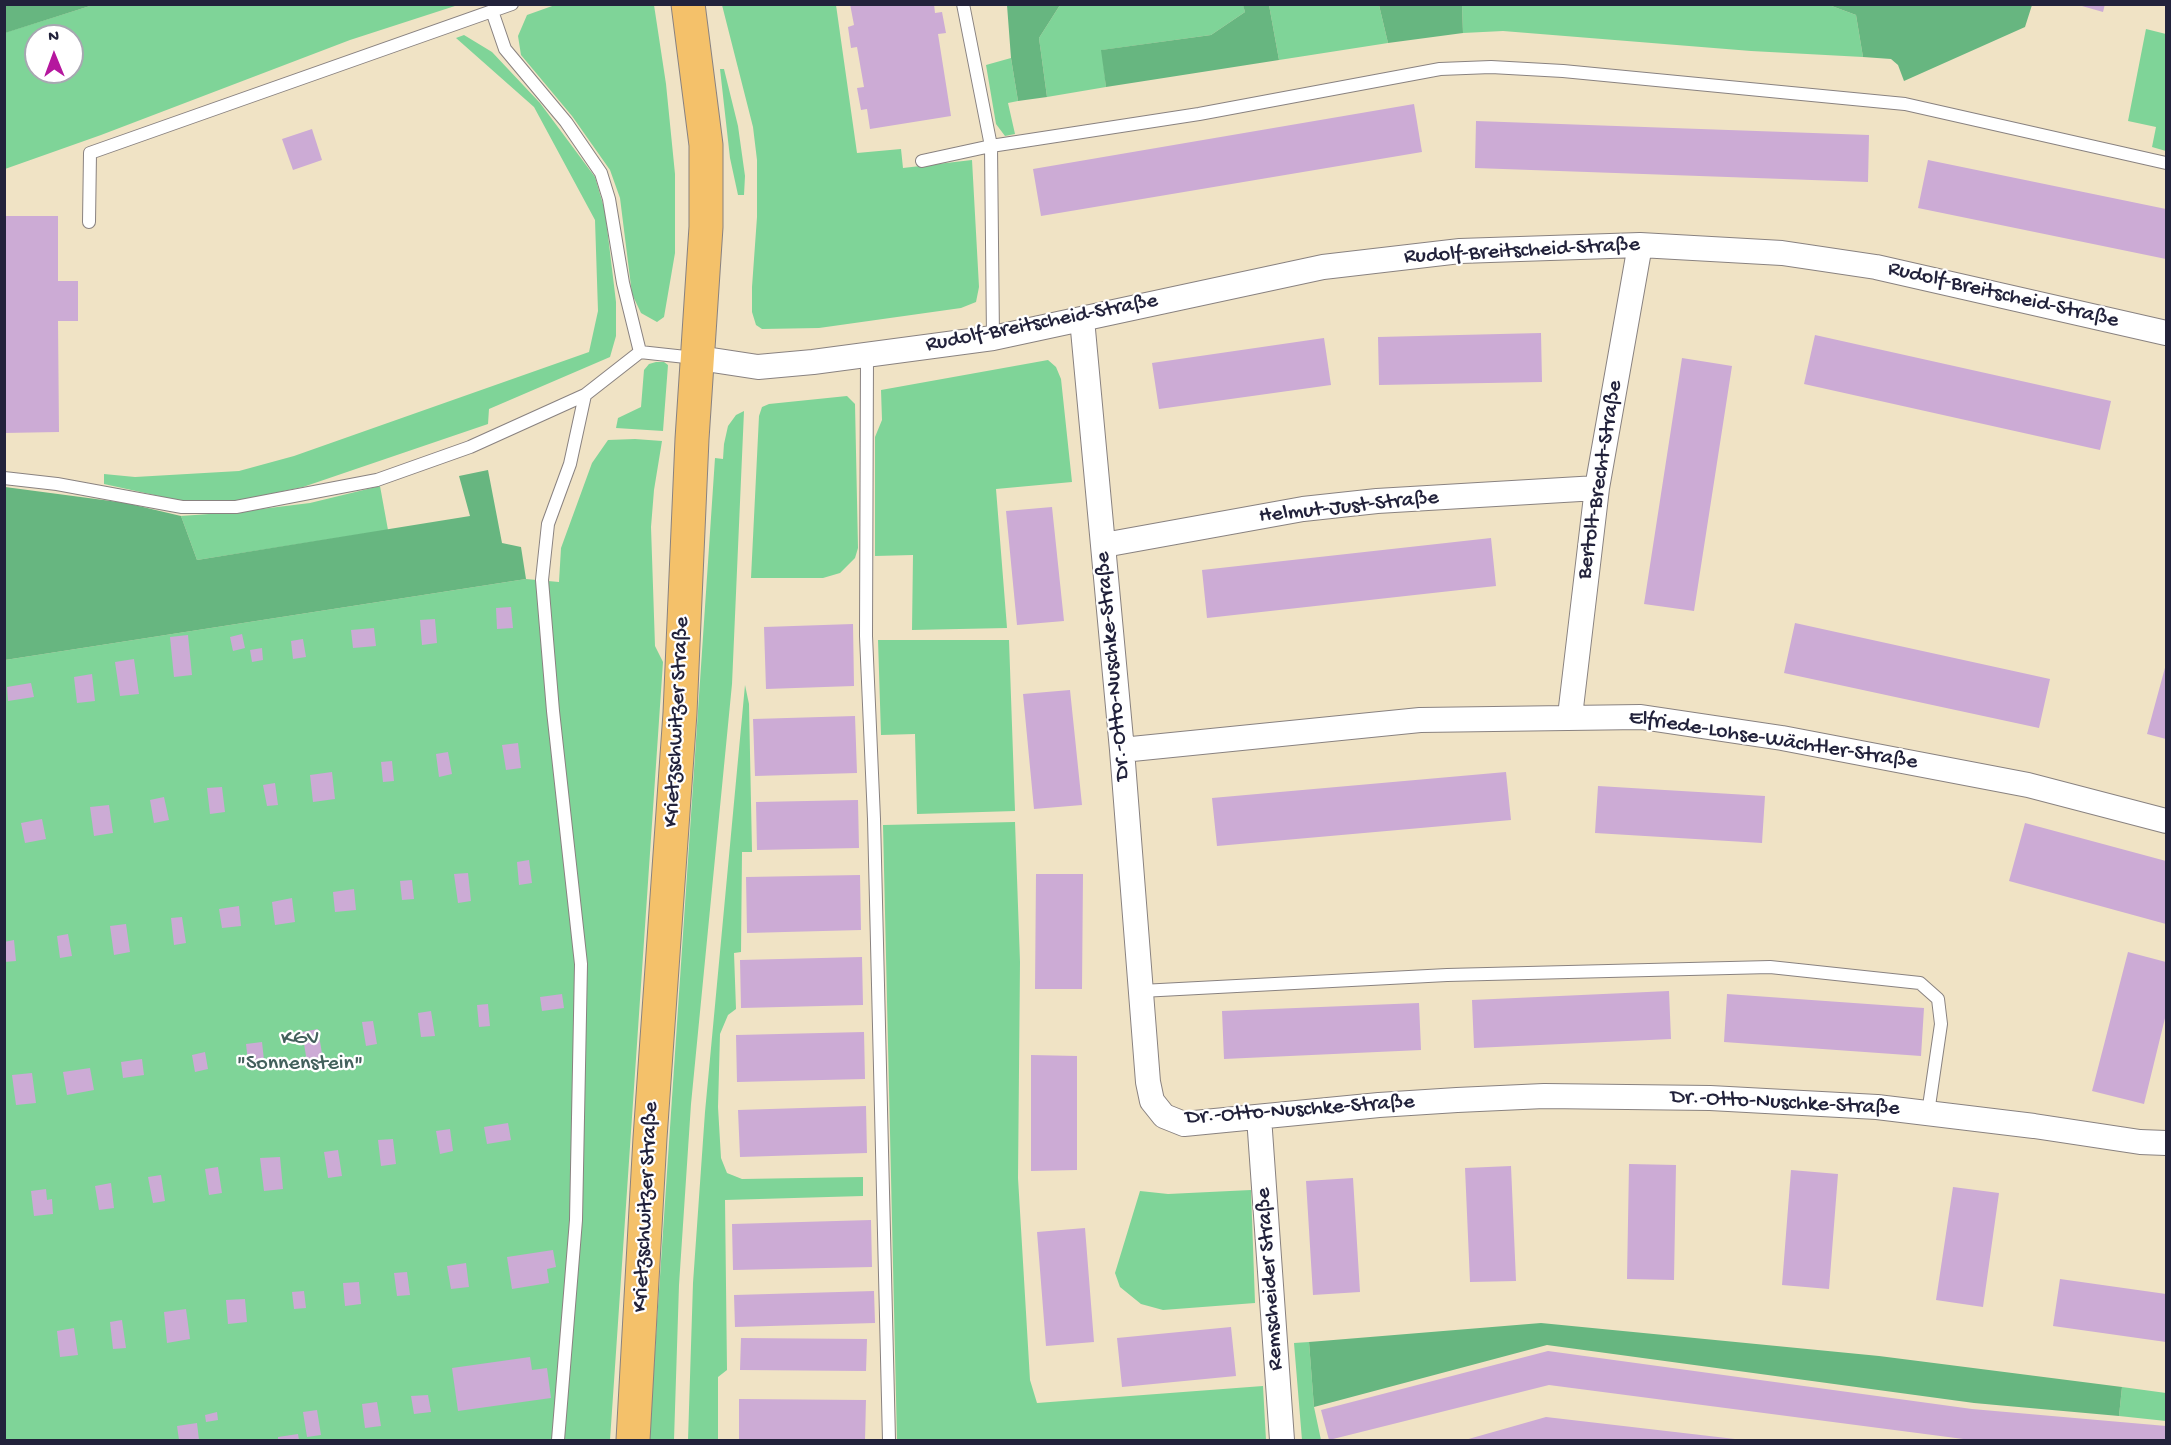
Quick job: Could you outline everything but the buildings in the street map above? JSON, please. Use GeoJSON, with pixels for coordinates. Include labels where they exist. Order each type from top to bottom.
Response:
{"type":"FeatureCollection","features":[{"type":"Feature","properties":{"kind":"main road","name":"Krietzschwitzer Straße"},"geometry":{"type":"LineString","coordinates":[[633,1440],[650,1138],[680,713],[692,439],[706,227],[706,145],[688,4]]}},
{"type":"Feature","properties":{"kind":"street","name":"Rudolf-Breitscheid-Straße"},"geometry":{"type":"LineString","coordinates":[[699,358],[758,367],[867,355],[993,338],[1323,267],[1460,251],[1640,245],[1782,253],[1876,267],[2166,333]]}},
{"type":"Feature","properties":{"kind":"street","name":"Bertolt-Brecht-Straße"},"geometry":{"type":"LineString","coordinates":[[1570,716],[1597,488],[1640,245]]}},
{"type":"Feature","properties":{"kind":"street","name":"Dr.-Otto-Nuschke-Straße"},"geometry":{"type":"LineString","coordinates":[[1082,319],[1122,750],[1148,1082],[1152,1101],[1164,1116],[1185,1124],[1379,1105],[1544,1096],[1710,1098],[1878,1107],[2034,1126],[2140,1142],[2166,1143]]}},
{"type":"Feature","properties":{"kind":"street","name":"Helmut-Just-Straße"},"geometry":{"type":"LineString","coordinates":[[1104,545],[1303,509],[1366,502],[1597,488]]}},
{"type":"Feature","properties":{"kind":"street","name":"Elfriede-Lohse-Wächtler-Straße"},"geometry":{"type":"LineString","coordinates":[[1122,750],[1420,720],[1570,716],[1641,717],[1782,738],[2028,785],[2166,821]]}},
{"type":"Feature","properties":{"kind":"street","name":"Remscheider Straße"},"geometry":{"type":"LineString","coordinates":[[1259,1117],[1282,1440]]}},
{"type":"Feature","properties":{"kind":"lane"},"geometry":{"type":"LineString","coordinates":[[89,222],[90,153],[512,4]]}},
{"type":"Feature","properties":{"kind":"lane"},"geometry":{"type":"LineString","coordinates":[[963,4],[991,146],[993,338]]}},
{"type":"Feature","properties":{"kind":"lane"},"geometry":{"type":"LineString","coordinates":[[492,11],[505,49],[566,122],[601,173],[609,199],[623,283],[640,352]]}},
{"type":"Feature","properties":{"kind":"lane"},"geometry":{"type":"LineString","coordinates":[[922,161],[991,146],[1198,114],[1440,69],[1491,67],[1574,72],[1905,104],[2166,163]]}},
{"type":"Feature","properties":{"kind":"lane"},"geometry":{"type":"LineString","coordinates":[[4,478],[57,484],[182,507],[236,507],[376,480],[470,447],[585,395],[640,352],[699,358]]}},
{"type":"Feature","properties":{"kind":"lane"},"geometry":{"type":"LineString","coordinates":[[867,355],[866,636],[873,798],[889,1440]]}},
{"type":"Feature","properties":{"kind":"lane"},"geometry":{"type":"LineString","coordinates":[[558,1440],[576,1220],[581,964],[553,711],[542,580],[548,524],[570,464],[585,395]]}},
{"type":"Feature","properties":{"kind":"lane"},"geometry":{"type":"LineString","coordinates":[[1141,991],[1447,975],[1770,967],[1920,983],[1938,999],[1941,1024],[1928,1113]]}},
{"type":"Feature","properties":{"kind":"green space"},"geometry":{"type":"Polygon","coordinates":[[[5,4],[93,4],[33,24],[24,24],[24,27],[5,33],[5,4]]]}},
{"type":"Feature","properties":{"kind":"green space"},"geometry":{"type":"Polygon","coordinates":[[[1243,4],[1245,12],[1211,35],[1102,50],[1106,87],[1047,97],[1039,38],[1060,5],[1243,4]]]}},
{"type":"Feature","properties":{"kind":"green space"},"geometry":{"type":"Polygon","coordinates":[[[93,5],[458,5],[350,40],[5,169],[4,33],[24,27],[24,84],[84,84],[84,24],[33,24],[93,5]]]}},
{"type":"Feature","properties":{"kind":"green space"},"geometry":{"type":"Polygon","coordinates":[[[555,5],[654,5],[666,84],[675,174],[675,253],[664,317],[657,322],[641,313],[632,294],[620,198],[610,170],[572,116],[521,55],[518,36],[527,15],[555,5]]]}},
{"type":"Feature","properties":{"kind":"green space"},"geometry":{"type":"Polygon","coordinates":[[[722,5],[836,5],[857,153],[901,149],[903,168],[972,160],[979,287],[976,302],[961,308],[819,328],[762,329],[756,325],[752,312],[752,287],[757,217],[757,160],[753,127],[722,5]]]}},
{"type":"Feature","properties":{"kind":"green space"},"geometry":{"type":"Polygon","coordinates":[[[1007,5],[1060,5],[1039,38],[1047,97],[1018,101],[1011,58],[1007,5]]]}},
{"type":"Feature","properties":{"kind":"green space"},"geometry":{"type":"Polygon","coordinates":[[[1243,5],[1269,5],[1279,60],[1106,87],[1101,50],[1211,35],[1245,12],[1243,5]]]}},
{"type":"Feature","properties":{"kind":"green space"},"geometry":{"type":"Polygon","coordinates":[[[1269,5],[1379,5],[1388,43],[1279,60],[1269,5]]]}},
{"type":"Feature","properties":{"kind":"green space"},"geometry":{"type":"Polygon","coordinates":[[[1379,5],[1462,5],[1463,33],[1388,43],[1379,5]]]}},
{"type":"Feature","properties":{"kind":"green space"},"geometry":{"type":"Polygon","coordinates":[[[1462,5],[1829,5],[1856,15],[1863,57],[1751,51],[1503,31],[1463,33],[1462,5]]]}},
{"type":"Feature","properties":{"kind":"green space"},"geometry":{"type":"Polygon","coordinates":[[[1829,5],[2032,5],[2025,27],[1904,81],[1898,65],[1891,59],[1863,57],[1856,15],[1829,5]]]}},
{"type":"Feature","properties":{"kind":"green space"},"geometry":{"type":"Polygon","coordinates":[[[2146,29],[2166,34],[2166,151],[2152,147],[2156,127],[2128,121],[2146,29]]]}},
{"type":"Feature","properties":{"kind":"green space"},"geometry":{"type":"Polygon","coordinates":[[[464,35],[492,52],[540,103],[595,177],[605,211],[616,302],[616,336],[610,357],[489,409],[488,424],[303,487],[236,501],[177,500],[104,484],[104,474],[135,477],[239,471],[294,456],[589,352],[598,311],[595,220],[534,107],[456,38],[464,35]]]}},
{"type":"Feature","properties":{"kind":"green space"},"geometry":{"type":"Polygon","coordinates":[[[1011,58],[1018,101],[1008,103],[1015,134],[1005,136],[996,124],[986,65],[1011,58]]]}},
{"type":"Feature","properties":{"kind":"green space"},"geometry":{"type":"Polygon","coordinates":[[[720,69],[724,69],[738,126],[745,176],[744,195],[738,195],[730,158],[720,69]]]}},
{"type":"Feature","properties":{"kind":"green space"},"geometry":{"type":"Polygon","coordinates":[[[1048,360],[1056,367],[1061,379],[1072,482],[996,489],[1007,628],[912,630],[913,555],[875,556],[875,437],[882,420],[881,390],[1048,360]]]}},
{"type":"Feature","properties":{"kind":"green space"},"geometry":{"type":"Polygon","coordinates":[[[664,362],[668,365],[663,431],[616,428],[618,418],[641,407],[644,370],[649,364],[664,362]]]}},
{"type":"Feature","properties":{"kind":"green space"},"geometry":{"type":"Polygon","coordinates":[[[847,396],[855,404],[858,548],[855,558],[840,573],[823,578],[751,578],[759,416],[762,407],[769,404],[847,396]]]}},
{"type":"Feature","properties":{"kind":"green space"},"geometry":{"type":"Polygon","coordinates":[[[744,411],[732,684],[691,1104],[679,1285],[674,1440],[649,1440],[715,458],[723,459],[728,426],[736,415],[744,411]]]}},
{"type":"Feature","properties":{"kind":"green space","name":"KGV \"Sonnenstein\""},"geometry":{"type":"Polygon","coordinates":[[[608,440],[662,441],[651,527],[655,646],[663,662],[610,1440],[5,1440],[5,660],[526,579],[559,582],[561,548],[592,463],[608,440]]]}},
{"type":"Feature","properties":{"kind":"green space"},"geometry":{"type":"Polygon","coordinates":[[[488,470],[502,543],[521,547],[526,579],[5,660],[5,487],[126,503],[181,516],[197,560],[470,516],[459,476],[488,470]]]}},
{"type":"Feature","properties":{"kind":"green space"},"geometry":{"type":"Polygon","coordinates":[[[380,486],[388,530],[197,560],[181,516],[310,503],[380,486]]]}},
{"type":"Feature","properties":{"kind":"green space"},"geometry":{"type":"Polygon","coordinates":[[[878,640],[1009,640],[1015,811],[917,814],[915,734],[881,735],[878,640]]]}},
{"type":"Feature","properties":{"kind":"green space"},"geometry":{"type":"Polygon","coordinates":[[[745,685],[749,704],[752,852],[742,852],[741,952],[734,953],[736,1009],[728,1015],[720,1034],[718,1107],[721,1158],[727,1173],[742,1179],[863,1177],[863,1196],[725,1200],[727,1370],[718,1377],[718,1440],[688,1440],[693,1283],[705,1112],[745,685]]]}},
{"type":"Feature","properties":{"kind":"green space"},"geometry":{"type":"Polygon","coordinates":[[[1015,822],[1020,962],[1018,1178],[1030,1380],[1037,1403],[1263,1386],[1266,1440],[897,1440],[883,825],[1015,822]]]}},
{"type":"Feature","properties":{"kind":"green space"},"geometry":{"type":"Polygon","coordinates":[[[1251,1190],[1255,1303],[1163,1310],[1141,1304],[1120,1287],[1115,1273],[1140,1191],[1168,1194],[1251,1190]]]}},
{"type":"Feature","properties":{"kind":"green space"},"geometry":{"type":"Polygon","coordinates":[[[1541,1323],[1879,1356],[2122,1387],[2119,1416],[1974,1403],[1547,1345],[1314,1407],[1309,1342],[1541,1323]]]}},
{"type":"Feature","properties":{"kind":"green space"},"geometry":{"type":"Polygon","coordinates":[[[1309,1342],[1314,1407],[1321,1440],[1302,1440],[1294,1343],[1309,1342]]]}},
{"type":"Feature","properties":{"kind":"green space"},"geometry":{"type":"Polygon","coordinates":[[[2122,1387],[2166,1393],[2166,1421],[2119,1416],[2122,1387]]]}}]}
